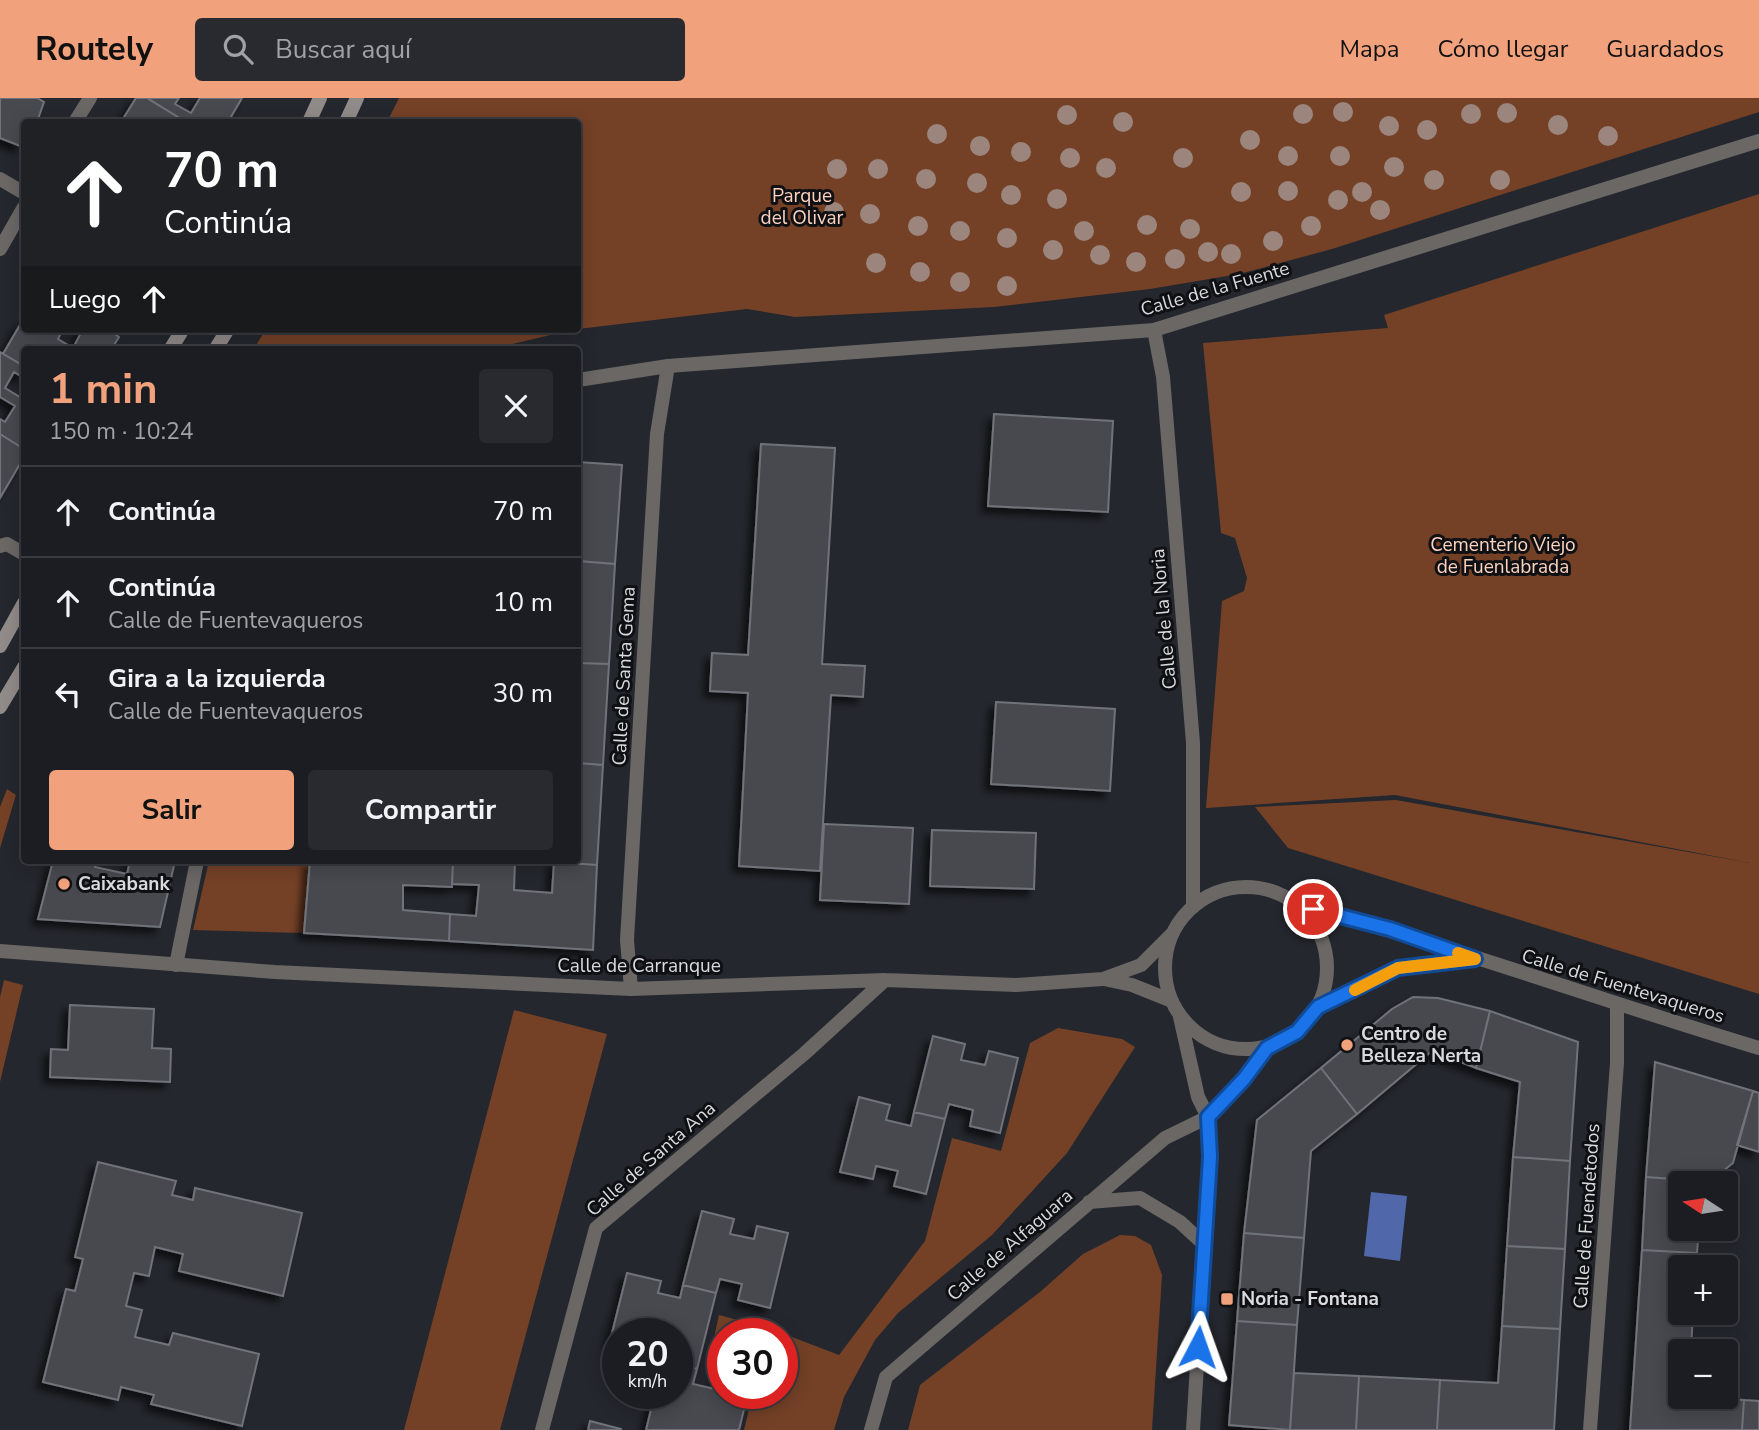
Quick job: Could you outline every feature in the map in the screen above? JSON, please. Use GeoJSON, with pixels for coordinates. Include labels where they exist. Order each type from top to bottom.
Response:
{"type":"FeatureCollection","features":[{"type":"Feature","properties":{"kind":"main road"},"geometry":{"type":"LineString","coordinates":[[310,119],[320,98]]}},
{"type":"Feature","properties":{"kind":"main road"},"geometry":{"type":"LineString","coordinates":[[347,119],[357,98]]}},
{"type":"Feature","properties":{"kind":"main road"},"geometry":{"type":"LineString","coordinates":[[0,646],[21,608]]}},
{"type":"Feature","properties":{"kind":"main road"},"geometry":{"type":"LineString","coordinates":[[0,707],[21,672]]}},
{"type":"Feature","properties":{"kind":"street"},"geometry":{"type":"LineString","coordinates":[[77,119],[90,98]]}},
{"type":"Feature","properties":{"kind":"street","name":"Calle de la Fuente"},"geometry":{"type":"LineString","coordinates":[[581,380],[668,366],[1154,330],[1759,141]]}},
{"type":"Feature","properties":{"kind":"street"},"geometry":{"type":"LineString","coordinates":[[0,179],[21,191]]}},
{"type":"Feature","properties":{"kind":"street"},"geometry":{"type":"LineString","coordinates":[[0,249],[21,212]]}},
{"type":"Feature","properties":{"kind":"street","name":"Calle de la Noria"},"geometry":{"type":"LineString","coordinates":[[1154,330],[1163,377],[1193,743],[1193,907]]}},
{"type":"Feature","properties":{"kind":"street","name":"Calle de Santa Gema"},"geometry":{"type":"LineString","coordinates":[[631,989],[627,940],[656,448],[668,366]]}},
{"type":"Feature","properties":{"kind":"street"},"geometry":{"type":"LineString","coordinates":[[0,546],[7,544],[21,552]]}},
{"type":"Feature","properties":{"kind":"street"},"geometry":{"type":"LineString","coordinates":[[176,965],[196,864]]}},
{"type":"Feature","properties":{"kind":"street"},"geometry":{"type":"LineString","coordinates":[[1180,1017],[1204,1039],[1234,1050],[1267,1048],[1297,1032],[1318,1007],[1326,974],[1322,941],[1312,921],[1297,905],[1277,893],[1253,888],[1229,889],[1193,907],[1172,934],[1165,968],[1172,1001],[1180,1017],[1198,1097],[1208,1117],[1210,1157],[1193,1430]]}},
{"type":"Feature","properties":{"kind":"street","name":"Calle de Fuentevaqueros"},"geometry":{"type":"LineString","coordinates":[[1297,905],[1390,929],[1475,959],[1759,1048]]}},
{"type":"Feature","properties":{"kind":"street","name":"Calle de Carranque"},"geometry":{"type":"LineString","coordinates":[[1103,979],[1141,965],[1172,934]]}},
{"type":"Feature","properties":{"kind":"street","name":"Calle de Carranque"},"geometry":{"type":"LineString","coordinates":[[0,951],[176,965],[631,989],[885,981],[1016,985],[1103,979],[1132,985],[1172,1001]]}},
{"type":"Feature","properties":{"kind":"street","name":"Calle de Fuentevaqueros"},"geometry":{"type":"LineString","coordinates":[[1318,1007],[1398,968],[1475,959]]}},
{"type":"Feature","properties":{"kind":"street","name":"Calle de Santa Ana"},"geometry":{"type":"LineString","coordinates":[[542,1430],[596,1228],[804,1054],[885,981]]}},
{"type":"Feature","properties":{"kind":"street","name":"Calle de Fuendetodos"},"geometry":{"type":"LineString","coordinates":[[1590,1430],[1617,1063],[1617,1004]]}},
{"type":"Feature","properties":{"kind":"street"},"geometry":{"type":"LineString","coordinates":[[1208,1117],[1244,1079],[1267,1048]]}},
{"type":"Feature","properties":{"kind":"street","name":"Calle de Alfaguara"},"geometry":{"type":"LineString","coordinates":[[871,1430],[886,1377],[1165,1138],[1208,1117]]}},
{"type":"Feature","properties":{"kind":"street"},"geometry":{"type":"LineString","coordinates":[[1089,1202],[1140,1198],[1180,1222],[1206,1246]]}},
{"type":"Feature","properties":{"kind":"green space","name":"Parque del Olivar"},"geometry":{"type":"Polygon","coordinates":[[[399,98],[1759,98],[1759,112],[1332,249],[1239,274],[1150,289],[994,307],[795,317],[747,309],[581,329],[581,119],[388,119],[399,98]]]}},
{"type":"Feature","properties":{"kind":"green space","name":"Cementerio Viejo de Fuenlabrada"},"geometry":{"type":"Polygon","coordinates":[[[1759,194],[1759,994],[1288,848],[1255,807],[1396,800],[1750,863],[1395,795],[1206,808],[1222,601],[1244,591],[1247,578],[1235,538],[1221,533],[1203,343],[1388,328],[1384,315],[1759,194]]]}},
{"type":"Feature","properties":{"kind":"green space"},"geometry":{"type":"Polygon","coordinates":[[[264,333],[559,333],[504,346],[255,346],[264,333]]]}},
{"type":"Feature","properties":{"kind":"green space"},"geometry":{"type":"Polygon","coordinates":[[[7,789],[16,795],[0,848],[0,807],[7,789]]]}},
{"type":"Feature","properties":{"kind":"green space"},"geometry":{"type":"Polygon","coordinates":[[[208,864],[310,864],[304,933],[193,930],[208,864]]]}},
{"type":"Feature","properties":{"kind":"green space"},"geometry":{"type":"Polygon","coordinates":[[[4,980],[23,985],[0,1082],[0,997],[4,980]]]}},
{"type":"Feature","properties":{"kind":"green space"},"geometry":{"type":"Polygon","coordinates":[[[514,1010],[607,1034],[500,1430],[404,1430],[514,1010]]]}},
{"type":"Feature","properties":{"kind":"green space"},"geometry":{"type":"Polygon","coordinates":[[[1058,1028],[1122,1039],[1135,1047],[1067,1153],[992,1235],[898,1313],[875,1340],[844,1397],[834,1430],[744,1430],[749,1409],[798,1409],[798,1339],[839,1355],[925,1241],[952,1138],[1001,1151],[1030,1043],[1058,1028]]]}},
{"type":"Feature","properties":{"kind":"green space"},"geometry":{"type":"Polygon","coordinates":[[[1120,1235],[1135,1236],[1151,1245],[1162,1275],[1152,1430],[908,1430],[920,1385],[1040,1292],[1083,1254],[1120,1235]]]}},
{"type":"Feature","properties":{"kind":"water"},"geometry":{"type":"Polygon","coordinates":[[[1371,1192],[1407,1196],[1400,1261],[1364,1256],[1371,1192]]]}},
{"type":"Feature","properties":{"kind":"building"},"geometry":{"type":"Polygon","coordinates":[[[0,98],[37,98],[44,102],[38,119],[21,119],[20,146],[0,138],[0,98]]]}},
{"type":"Feature","properties":{"kind":"building"},"geometry":{"type":"Polygon","coordinates":[[[136,98],[147,98],[181,119],[123,119],[136,98]]]}},
{"type":"Feature","properties":{"kind":"building"},"geometry":{"type":"Polygon","coordinates":[[[147,98],[179,98],[175,104],[191,113],[200,98],[242,98],[230,119],[181,119],[147,98]]]}},
{"type":"Feature","properties":{"kind":"building"},"geometry":{"type":"Polygon","coordinates":[[[21,323],[21,333],[61,333],[58,339],[70,346],[21,346],[21,364],[3,354],[21,323]]]}},
{"type":"Feature","properties":{"kind":"building"},"geometry":{"type":"Polygon","coordinates":[[[81,333],[113,333],[119,337],[113,346],[74,346],[81,333]]]}},
{"type":"Feature","properties":{"kind":"building"},"geometry":{"type":"Polygon","coordinates":[[[0,352],[21,364],[21,376],[14,372],[5,388],[20,397],[21,395],[21,447],[0,434],[0,419],[5,422],[15,406],[0,397],[0,352]]]}},
{"type":"Feature","properties":{"kind":"building"},"geometry":{"type":"Polygon","coordinates":[[[994,414],[1113,421],[1108,512],[988,506],[994,414]]]}},
{"type":"Feature","properties":{"kind":"building"},"geometry":{"type":"Polygon","coordinates":[[[0,434],[21,447],[21,462],[0,498],[0,434]]]}},
{"type":"Feature","properties":{"kind":"building"},"geometry":{"type":"Polygon","coordinates":[[[761,444],[835,448],[822,664],[865,666],[863,697],[831,695],[820,871],[739,866],[748,693],[710,691],[712,653],[748,655],[761,444]]]}},
{"type":"Feature","properties":{"kind":"building"},"geometry":{"type":"Polygon","coordinates":[[[581,462],[622,465],[615,564],[581,561],[581,462]]]}},
{"type":"Feature","properties":{"kind":"building"},"geometry":{"type":"Polygon","coordinates":[[[581,561],[615,564],[609,664],[581,663],[581,561]]]}},
{"type":"Feature","properties":{"kind":"building"},"geometry":{"type":"Polygon","coordinates":[[[581,663],[609,664],[603,765],[581,763],[581,663]]]}},
{"type":"Feature","properties":{"kind":"building"},"geometry":{"type":"Polygon","coordinates":[[[996,702],[1115,709],[1110,791],[991,784],[996,702]]]}},
{"type":"Feature","properties":{"kind":"building"},"geometry":{"type":"Polygon","coordinates":[[[581,763],[603,765],[597,865],[581,864],[581,763]]]}},
{"type":"Feature","properties":{"kind":"building"},"geometry":{"type":"Polygon","coordinates":[[[824,824],[913,828],[909,904],[820,900],[824,824]]]}},
{"type":"Feature","properties":{"kind":"building"},"geometry":{"type":"Polygon","coordinates":[[[932,830],[1036,833],[1034,889],[930,886],[932,830]]]}},
{"type":"Feature","properties":{"kind":"building"},"geometry":{"type":"Polygon","coordinates":[[[52,864],[96,864],[95,867],[127,874],[129,864],[174,864],[160,927],[38,919],[52,864]]]}},
{"type":"Feature","properties":{"kind":"building"},"geometry":{"type":"Polygon","coordinates":[[[310,864],[453,864],[452,887],[403,885],[403,910],[450,914],[449,941],[304,933],[310,864]]]}},
{"type":"Feature","properties":{"kind":"building"},"geometry":{"type":"Polygon","coordinates":[[[453,864],[515,864],[514,890],[552,893],[554,864],[597,865],[593,950],[449,941],[450,914],[476,916],[479,885],[452,884],[453,864]]]}},
{"type":"Feature","properties":{"kind":"building"},"geometry":{"type":"Polygon","coordinates":[[[1413,997],[1438,998],[1490,1011],[1476,1068],[1432,1051],[1357,1114],[1321,1068],[1392,1009],[1413,997]]]}},
{"type":"Feature","properties":{"kind":"building"},"geometry":{"type":"Polygon","coordinates":[[[70,1005],[154,1009],[152,1048],[171,1049],[170,1082],[50,1077],[51,1049],[68,1050],[70,1005]]]}},
{"type":"Feature","properties":{"kind":"building"},"geometry":{"type":"Polygon","coordinates":[[[1490,1011],[1578,1042],[1570,1161],[1513,1157],[1520,1082],[1476,1068],[1490,1011]]]}},
{"type":"Feature","properties":{"kind":"building"},"geometry":{"type":"Polygon","coordinates":[[[933,1036],[965,1044],[961,1060],[985,1065],[989,1051],[1018,1058],[1000,1133],[970,1126],[973,1110],[949,1104],[945,1119],[914,1112],[933,1036]]]}},
{"type":"Feature","properties":{"kind":"building"},"geometry":{"type":"Polygon","coordinates":[[[1655,1062],[1753,1091],[1733,1163],[1723,1171],[1668,1171],[1668,1179],[1646,1177],[1655,1062]]]}},
{"type":"Feature","properties":{"kind":"building"},"geometry":{"type":"Polygon","coordinates":[[[1321,1068],[1357,1114],[1311,1151],[1304,1238],[1244,1233],[1257,1120],[1321,1068]]]}},
{"type":"Feature","properties":{"kind":"building"},"geometry":{"type":"Polygon","coordinates":[[[1753,1091],[1759,1093],[1759,1152],[1737,1145],[1753,1091]]]}},
{"type":"Feature","properties":{"kind":"building"},"geometry":{"type":"Polygon","coordinates":[[[859,1097],[890,1105],[886,1120],[911,1126],[914,1112],[945,1119],[926,1194],[894,1186],[898,1171],[876,1166],[873,1179],[840,1172],[859,1097]]]}},
{"type":"Feature","properties":{"kind":"building"},"geometry":{"type":"Polygon","coordinates":[[[1513,1157],[1570,1161],[1565,1249],[1507,1246],[1513,1157]]]}},
{"type":"Feature","properties":{"kind":"building"},"geometry":{"type":"Polygon","coordinates":[[[98,1162],[176,1181],[172,1195],[193,1200],[195,1188],[302,1213],[283,1296],[179,1271],[183,1254],[155,1247],[149,1276],[134,1273],[126,1306],[142,1310],[135,1337],[169,1345],[173,1333],[259,1354],[242,1426],[151,1404],[154,1395],[121,1387],[118,1400],[43,1382],[66,1289],[75,1291],[83,1259],[75,1257],[98,1162]]]}},
{"type":"Feature","properties":{"kind":"building"},"geometry":{"type":"Polygon","coordinates":[[[1646,1177],[1668,1179],[1668,1241],[1698,1241],[1697,1253],[1642,1250],[1646,1177]]]}},
{"type":"Feature","properties":{"kind":"building"},"geometry":{"type":"Polygon","coordinates":[[[702,1211],[734,1219],[730,1234],[754,1239],[757,1226],[788,1233],[770,1308],[738,1300],[742,1284],[720,1279],[716,1293],[683,1285],[702,1211]]]}},
{"type":"Feature","properties":{"kind":"building"},"geometry":{"type":"Polygon","coordinates":[[[1244,1233],[1304,1238],[1297,1325],[1237,1321],[1244,1233]]]}},
{"type":"Feature","properties":{"kind":"building"},"geometry":{"type":"Polygon","coordinates":[[[1507,1246],[1565,1249],[1560,1329],[1502,1326],[1507,1246]]]}},
{"type":"Feature","properties":{"kind":"building"},"geometry":{"type":"Polygon","coordinates":[[[1642,1250],[1697,1253],[1668,1255],[1668,1325],[1692,1325],[1692,1339],[1668,1339],[1668,1409],[1738,1409],[1738,1400],[1744,1400],[1742,1430],[1630,1430],[1642,1250]]]}},
{"type":"Feature","properties":{"kind":"building"},"geometry":{"type":"Polygon","coordinates":[[[627,1273],[661,1281],[658,1293],[680,1298],[683,1285],[716,1293],[710,1318],[707,1318],[707,1329],[697,1369],[693,1368],[693,1318],[616,1318],[627,1273]]]}},
{"type":"Feature","properties":{"kind":"building"},"geometry":{"type":"Polygon","coordinates":[[[1237,1321],[1297,1325],[1290,1430],[1229,1425],[1237,1321]]]}},
{"type":"Feature","properties":{"kind":"building"},"geometry":{"type":"Polygon","coordinates":[[[1502,1326],[1560,1329],[1554,1430],[1437,1430],[1440,1380],[1498,1383],[1502,1326]]]}},
{"type":"Feature","properties":{"kind":"building"},"geometry":{"type":"Polygon","coordinates":[[[693,1368],[697,1369],[693,1384],[693,1368]]]}},
{"type":"Feature","properties":{"kind":"building"},"geometry":{"type":"Polygon","coordinates":[[[1294,1373],[1359,1376],[1356,1430],[1290,1430],[1294,1373]]]}},
{"type":"Feature","properties":{"kind":"building"},"geometry":{"type":"Polygon","coordinates":[[[1359,1376],[1440,1380],[1437,1430],[1356,1430],[1359,1376]]]}},
{"type":"Feature","properties":{"kind":"building"},"geometry":{"type":"Polygon","coordinates":[[[693,1384],[707,1387],[707,1409],[744,1409],[739,1430],[646,1430],[651,1409],[693,1409],[693,1384]]]}},
{"type":"Feature","properties":{"kind":"building"},"geometry":{"type":"Polygon","coordinates":[[[1744,1400],[1759,1401],[1759,1430],[1742,1430],[1744,1400]]]}},
{"type":"Feature","properties":{"kind":"building"},"geometry":{"type":"Polygon","coordinates":[[[590,1421],[621,1429],[621,1430],[588,1430],[590,1421]]]}},
{"type":"Feature","properties":{"kind":"slow traffic"},"geometry":{"type":"LineString","coordinates":[[1355,990],[1398,968],[1427,962],[1475,959],[1458,953]]}},
{"type":"Feature","properties":{"kind":"place","name":"Caixabank"},"geometry":{"type":"Point","coordinates":[64,884]}},
{"type":"Feature","properties":{"kind":"place","name":"Centro de Belleza Nerta"},"geometry":{"type":"Point","coordinates":[1347,1045]}},
{"type":"Feature","properties":{"kind":"place","name":"Noria - Fontana"},"geometry":{"type":"Point","coordinates":[1227,1299]}},
{"type":"Feature","properties":{"kind":"route"},"geometry":{"type":"LineString","coordinates":[[1198,1347],[1210,1157],[1208,1117],[1244,1079],[1267,1048],[1297,1032],[1318,1007],[1398,968],[1427,962],[1475,959],[1390,929],[1313,909]]}}]}
